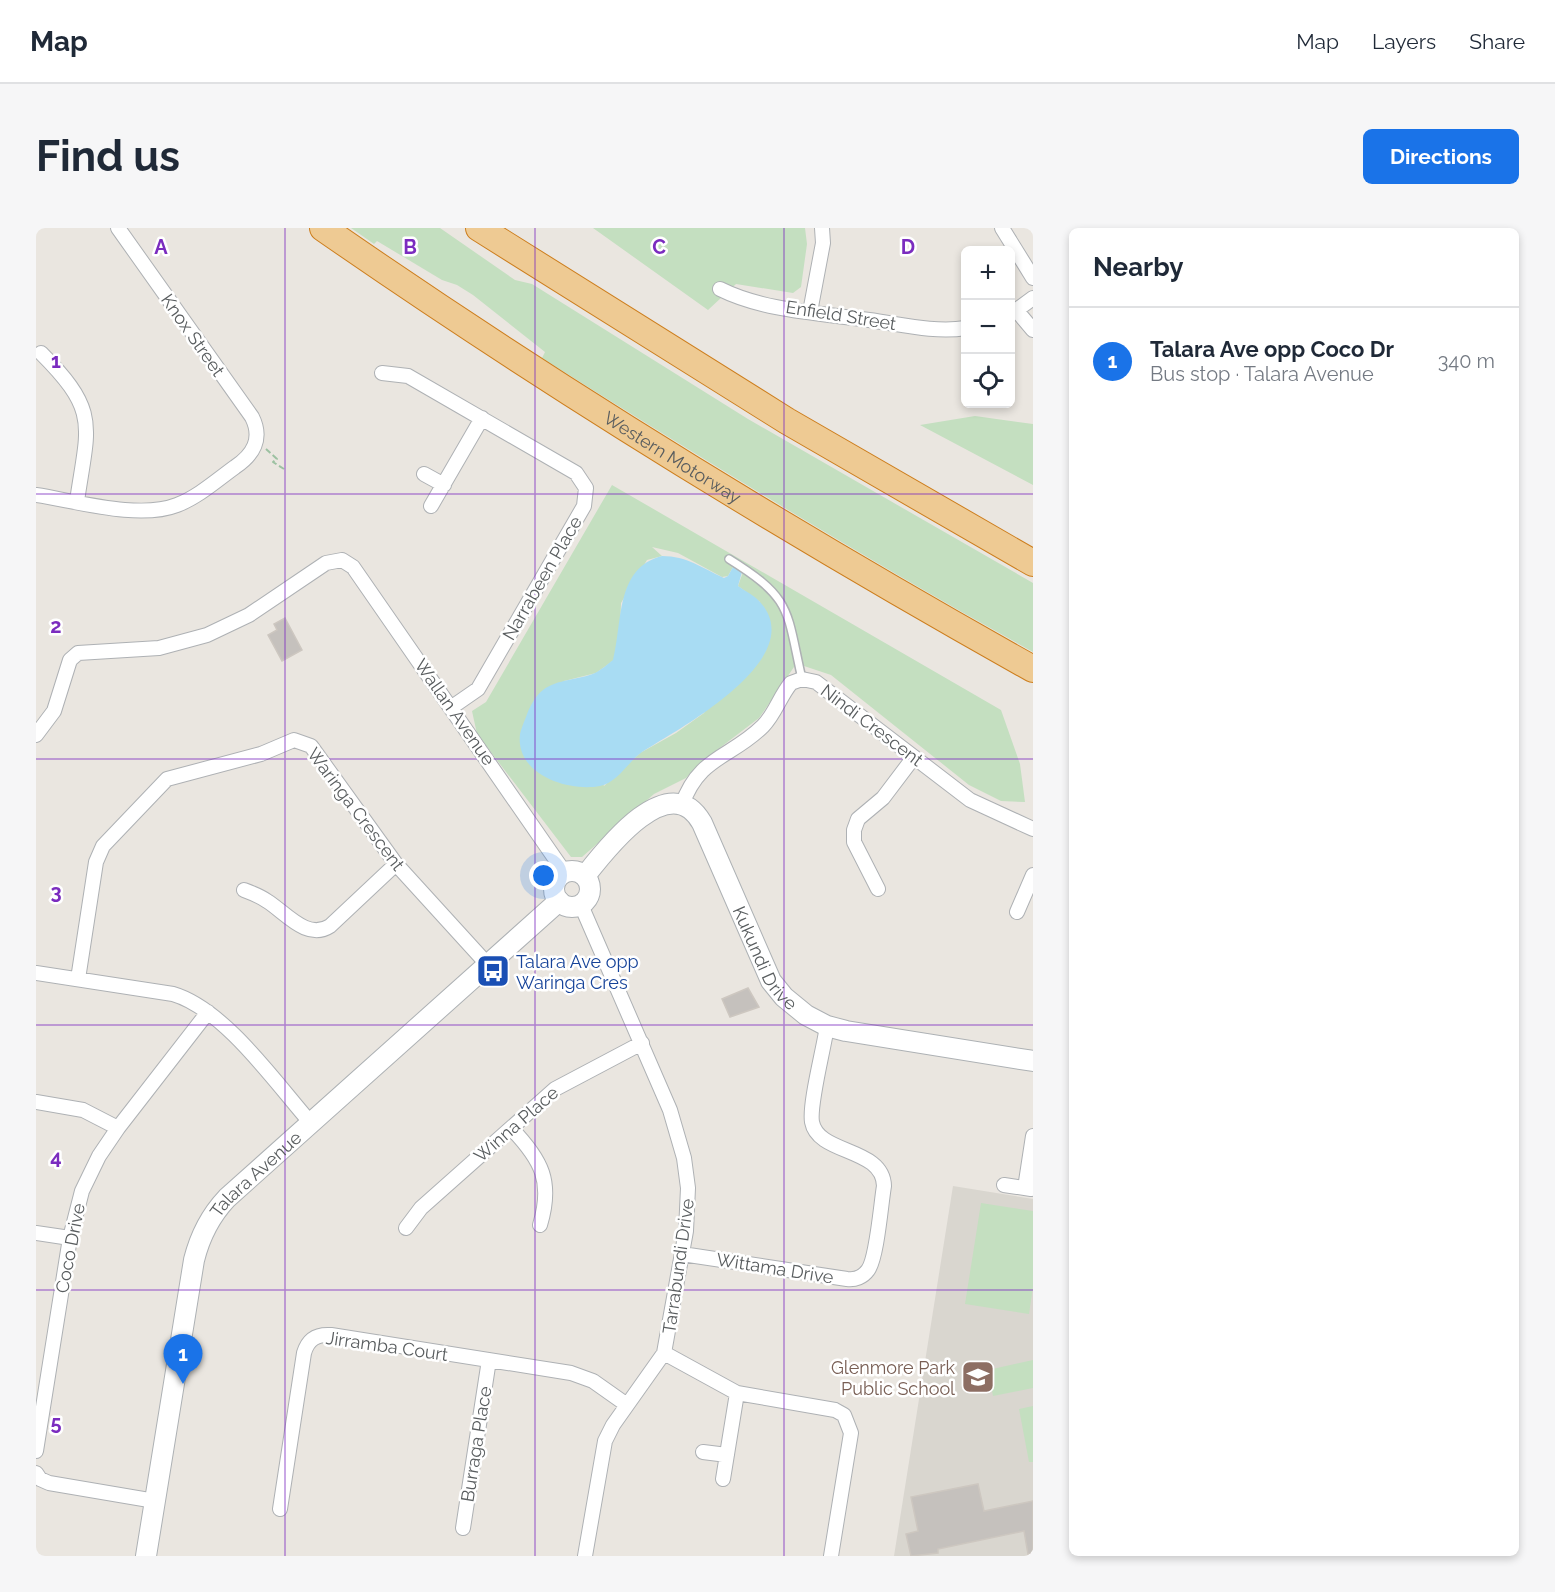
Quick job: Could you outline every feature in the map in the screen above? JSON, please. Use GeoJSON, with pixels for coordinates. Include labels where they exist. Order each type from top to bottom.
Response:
{"type":"FeatureCollection","features":[{"type":"Feature","properties":{"kind":"highway","name":"Western Motorway"},"geometry":{"type":"LineString","coordinates":[[323,228],[422,296],[686,466],[791,530],[1033,669]]}},
{"type":"Feature","properties":{"kind":"highway"},"geometry":{"type":"LineString","coordinates":[[479,228],[786,421],[1033,563]]}},
{"type":"Feature","properties":{"kind":"street","name":"Knox Street"},"geometry":{"type":"LineString","coordinates":[[118,228],[252,417],[256,429],[255,445]]}},
{"type":"Feature","properties":{"kind":"street"},"geometry":{"type":"LineString","coordinates":[[810,312],[823,243],[822,228]]}},
{"type":"Feature","properties":{"kind":"street"},"geometry":{"type":"LineString","coordinates":[[1002,228],[1033,278]]}},
{"type":"Feature","properties":{"kind":"street","name":"Enfield Street"},"geometry":{"type":"LineString","coordinates":[[720,290],[742,299],[810,312],[935,329],[961,328]]}},
{"type":"Feature","properties":{"kind":"street"},"geometry":{"type":"LineString","coordinates":[[1015,311],[1033,298]]}},
{"type":"Feature","properties":{"kind":"street"},"geometry":{"type":"LineString","coordinates":[[1015,313],[1033,330]]}},
{"type":"Feature","properties":{"kind":"street"},"geometry":{"type":"LineString","coordinates":[[42,353],[78,397],[87,417],[77,501]]}},
{"type":"Feature","properties":{"kind":"street","name":"Narrabeen Place"},"geometry":{"type":"LineString","coordinates":[[382,373],[408,376],[576,473],[585,484],[587,497],[584,506],[478,688],[452,707]]}},
{"type":"Feature","properties":{"kind":"street"},"geometry":{"type":"LineString","coordinates":[[432,506],[482,418]]}},
{"type":"Feature","properties":{"kind":"street"},"geometry":{"type":"LineString","coordinates":[[36,495],[136,510],[169,508],[188,500],[246,460],[255,445]]}},
{"type":"Feature","properties":{"kind":"street"},"geometry":{"type":"LineString","coordinates":[[424,474],[444,485]]}},
{"type":"Feature","properties":{"kind":"street","name":"Wallan Avenue"},"geometry":{"type":"LineString","coordinates":[[36,735],[54,711],[70,660],[78,653],[159,648],[207,635],[249,615],[326,563],[337,560],[353,567],[565,873]]}},
{"type":"Feature","properties":{"kind":"street","name":"Nindi Crescent"},"geometry":{"type":"LineString","coordinates":[[682,805],[690,784],[699,772],[764,725],[788,688],[802,679],[816,682],[970,800],[1033,829]]}},
{"type":"Feature","properties":{"kind":"street","name":"Waringa Crescent"},"geometry":{"type":"LineString","coordinates":[[78,979],[99,852],[161,784],[171,777],[261,754],[289,740],[303,741],[311,746],[396,864],[488,965]]}},
{"type":"Feature","properties":{"kind":"street"},"geometry":{"type":"LineString","coordinates":[[878,889],[858,851],[854,830],[858,819],[883,798],[914,757]]}},
{"type":"Feature","properties":{"kind":"street"},"geometry":{"type":"LineString","coordinates":[[585,876],[615,840],[647,812],[662,805],[682,805]]}},
{"type":"Feature","properties":{"kind":"street","name":"Kukundi Drive"},"geometry":{"type":"LineString","coordinates":[[682,805],[693,811],[702,823],[771,981],[799,1010],[827,1026],[867,1035],[1033,1061]]}},
{"type":"Feature","properties":{"kind":"street"},"geometry":{"type":"LineString","coordinates":[[244,890],[266,900],[305,928],[320,930],[330,926],[396,864]]}},
{"type":"Feature","properties":{"kind":"street"},"geometry":{"type":"LineString","coordinates":[[575,871],[585,876],[590,892],[580,905],[569,907],[559,901],[555,885],[565,873],[575,871]]}},
{"type":"Feature","properties":{"kind":"street"},"geometry":{"type":"LineString","coordinates":[[1017,912],[1033,874]]}},
{"type":"Feature","properties":{"kind":"street","name":"Talara Avenue"},"geometry":{"type":"LineString","coordinates":[[146,1556],[192,1271],[200,1240],[212,1216],[226,1197],[559,901]]}},
{"type":"Feature","properties":{"kind":"street","name":"Tarrabundi Drive"},"geometry":{"type":"LineString","coordinates":[[580,905],[670,1110],[684,1158],[688,1198],[682,1254],[664,1353],[613,1425],[602,1449],[585,1556]]}},
{"type":"Feature","properties":{"kind":"street"},"geometry":{"type":"LineString","coordinates":[[36,973],[173,994],[208,1012],[229,1030],[310,1122]]}},
{"type":"Feature","properties":{"kind":"street","name":"Coco Drive"},"geometry":{"type":"LineString","coordinates":[[36,1451],[69,1238],[85,1184],[118,1128],[208,1012]]}},
{"type":"Feature","properties":{"kind":"street","name":"Wittama Drive"},"geometry":{"type":"LineString","coordinates":[[682,1254],[847,1279],[859,1277],[868,1270],[873,1259],[884,1185],[882,1175],[872,1163],[820,1137],[812,1121],[827,1026]]}},
{"type":"Feature","properties":{"kind":"street","name":"Winna Place"},"geometry":{"type":"LineString","coordinates":[[406,1228],[421,1208],[562,1084],[642,1043]]}},
{"type":"Feature","properties":{"kind":"street"},"geometry":{"type":"LineString","coordinates":[[36,1102],[83,1110],[118,1128]]}},
{"type":"Feature","properties":{"kind":"street"},"geometry":{"type":"LineString","coordinates":[[511,1128],[530,1148],[546,1185],[547,1204],[540,1225]]}},
{"type":"Feature","properties":{"kind":"street"},"geometry":{"type":"LineString","coordinates":[[1004,1185],[1029,1189],[1033,1136]]}},
{"type":"Feature","properties":{"kind":"street"},"geometry":{"type":"LineString","coordinates":[[36,1233],[69,1238]]}},
{"type":"Feature","properties":{"kind":"street","name":"Jirramba Court"},"geometry":{"type":"LineString","coordinates":[[280,1509],[304,1353],[314,1338],[331,1335],[578,1375],[593,1382],[627,1405]]}},
{"type":"Feature","properties":{"kind":"street"},"geometry":{"type":"LineString","coordinates":[[664,1353],[737,1394],[836,1410],[848,1420],[850,1433],[831,1556]]}},
{"type":"Feature","properties":{"kind":"street","name":"Burraga Place"},"geometry":{"type":"LineString","coordinates":[[464,1528],[489,1360]]}},
{"type":"Feature","properties":{"kind":"street"},"geometry":{"type":"LineString","coordinates":[[723,1479],[737,1394]]}},
{"type":"Feature","properties":{"kind":"street"},"geometry":{"type":"LineString","coordinates":[[703,1452],[727,1455]]}},
{"type":"Feature","properties":{"kind":"street"},"geometry":{"type":"LineString","coordinates":[[36,1473],[40,1479],[49,1483],[155,1501]]}},
{"type":"Feature","properties":{"kind":"lane"},"geometry":{"type":"LineString","coordinates":[[729,559],[760,579],[780,598],[788,620],[802,679]]}},
{"type":"Feature","properties":{"kind":"path"},"geometry":{"type":"LineString","coordinates":[[255,445],[273,453],[277,459],[273,462],[284,469]]}},
{"type":"Feature","properties":{"kind":"shaded area","name":"Glenmore Park Public School"},"geometry":{"type":"Polygon","coordinates":[[[953,1186],[1033,1199],[1033,1556],[894,1556],[953,1186]]]}},
{"type":"Feature","properties":{"kind":"green space"},"geometry":{"type":"Polygon","coordinates":[[[351,228],[440,228],[515,280],[532,284],[748,419],[1033,583],[1033,652],[847,545],[663,434],[542,358],[545,352],[473,295],[457,285],[442,280],[377,241],[374,244],[351,228]]]}},
{"type":"Feature","properties":{"kind":"green space"},"geometry":{"type":"Polygon","coordinates":[[[593,228],[805,228],[807,244],[801,287],[793,293],[736,284],[708,310],[593,228]]]}},
{"type":"Feature","properties":{"kind":"green space"},"geometry":{"type":"Polygon","coordinates":[[[975,416],[1033,424],[1033,485],[920,425],[975,416]]]}},
{"type":"Feature","properties":{"kind":"green space"},"geometry":{"type":"Polygon","coordinates":[[[612,485],[1001,710],[1020,764],[1025,802],[1001,801],[969,785],[831,675],[804,666],[799,660],[787,608],[773,587],[763,578],[729,556],[727,561],[733,567],[728,576],[722,577],[678,553],[652,547],[662,556],[647,560],[621,603],[620,633],[614,660],[596,673],[564,681],[604,786],[640,753],[676,733],[704,713],[760,602],[738,586],[743,572],[766,589],[782,611],[792,637],[794,667],[759,718],[700,763],[686,778],[654,794],[582,857],[571,857],[477,734],[472,711],[486,702],[612,485]]]}},
{"type":"Feature","properties":{"kind":"green space"},"geometry":{"type":"Polygon","coordinates":[[[981,1203],[1033,1211],[1033,1287],[1029,1314],[965,1304],[981,1203]]]}},
{"type":"Feature","properties":{"kind":"green space"},"geometry":{"type":"Polygon","coordinates":[[[1033,1360],[1033,1388],[993,1396],[988,1370],[1033,1360]]]}},
{"type":"Feature","properties":{"kind":"green space"},"geometry":{"type":"Polygon","coordinates":[[[1033,1406],[1033,1462],[1029,1462],[1019,1409],[1033,1406]]]}},
{"type":"Feature","properties":{"kind":"water"},"geometry":{"type":"Polygon","coordinates":[[[662,556],[687,560],[724,578],[728,576],[733,567],[742,572],[738,586],[760,602],[771,624],[768,646],[755,668],[734,689],[683,727],[642,752],[612,781],[600,786],[587,787],[560,783],[546,778],[526,760],[521,748],[520,734],[531,706],[540,693],[549,686],[595,673],[613,660],[628,584],[647,562],[662,556]]]}},
{"type":"Feature","properties":{"kind":"building"},"geometry":{"type":"Polygon","coordinates":[[[285,618],[302,650],[282,661],[268,635],[277,630],[274,624],[285,618]]]}},
{"type":"Feature","properties":{"kind":"building"},"geometry":{"type":"Polygon","coordinates":[[[748,988],[759,1007],[730,1017],[722,999],[748,988]]]}},
{"type":"Feature","properties":{"kind":"building"},"geometry":{"type":"Polygon","coordinates":[[[978,1484],[984,1511],[1033,1501],[1033,1553],[1028,1554],[1024,1531],[938,1549],[938,1553],[911,1556],[906,1534],[918,1531],[911,1497],[978,1484]]]}},
{"type":"Feature","properties":{"kind":"place","name":"Talara Ave opp Waringa Cres"},"geometry":{"type":"Point","coordinates":[493,971]}},
{"type":"Feature","properties":{"kind":"place","name":"Glenmore Park Public School"},"geometry":{"type":"Point","coordinates":[978,1377]}},
{"type":"Feature","properties":{"kind":"place","name":"Talara Ave opp Coco Dr"},"geometry":{"type":"Point","coordinates":[183,1384]}}]}
